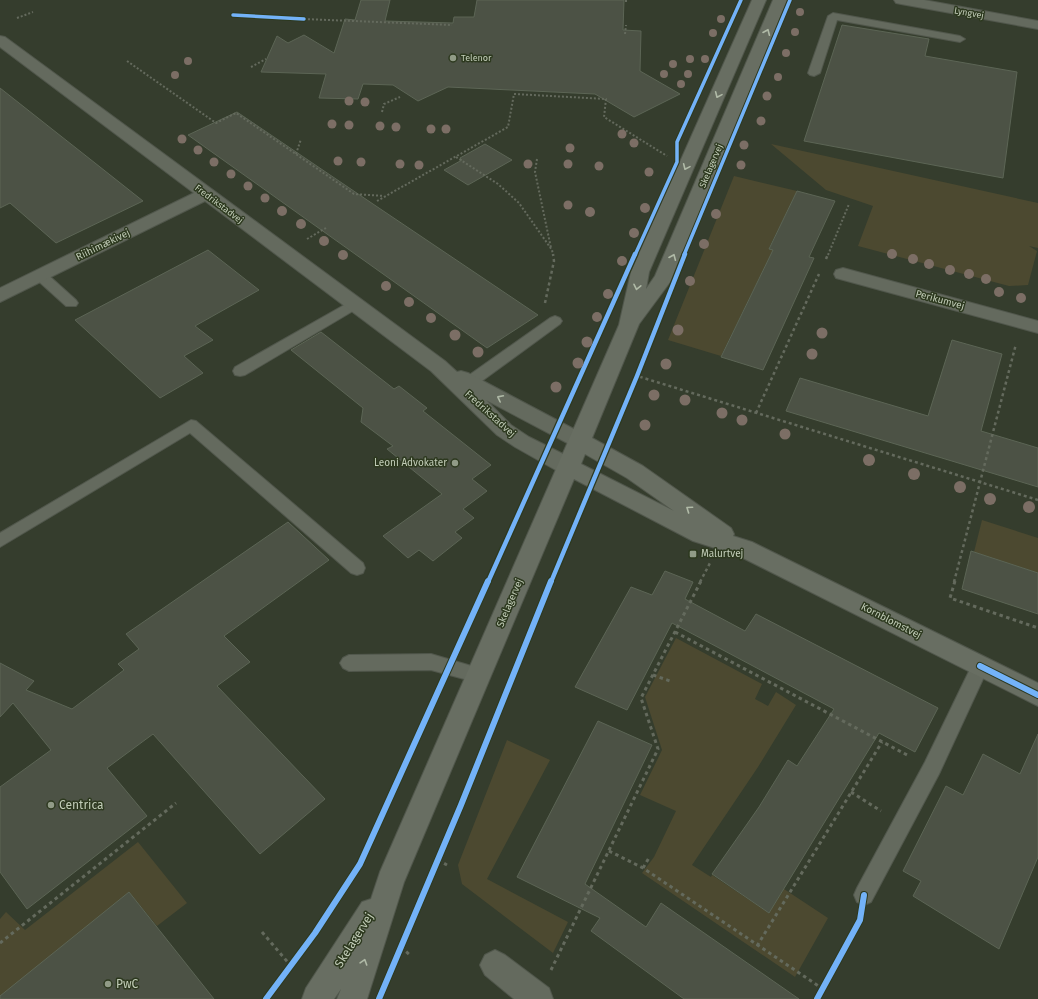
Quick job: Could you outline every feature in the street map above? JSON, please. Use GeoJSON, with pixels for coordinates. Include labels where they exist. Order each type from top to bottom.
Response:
{"type":"FeatureCollection","features":[{"type":"Feature","properties":{"kind":"street","name":"Skelagervej"},"geometry":{"type":"LineString","coordinates":[[352,999],[390,882],[629,325],[640,272],[759,0]]}},
{"type":"Feature","properties":{"kind":"street","name":"Skelagervej"},"geometry":{"type":"LineString","coordinates":[[629,325],[664,278],[780,0]]}},
{"type":"Feature","properties":{"kind":"street","name":"Lyngvej"},"geometry":{"type":"LineString","coordinates":[[901,0],[1038,25]]}},
{"type":"Feature","properties":{"kind":"street","name":"Fredrikstadvej"},"geometry":{"type":"LineString","coordinates":[[0,40],[438,366],[504,430],[522,442],[569,467]]}},
{"type":"Feature","properties":{"kind":"street","name":"Riihimækivej"},"geometry":{"type":"LineString","coordinates":[[0,296],[205,194]]}},
{"type":"Feature","properties":{"kind":"street","name":"Perikumvej"},"geometry":{"type":"LineString","coordinates":[[843,274],[1030,324]]}},
{"type":"Feature","properties":{"kind":"street","name":"Fredrikstadvej"},"geometry":{"type":"LineString","coordinates":[[438,366],[580,441]]}},
{"type":"Feature","properties":{"kind":"street","name":"Kornblomstvej"},"geometry":{"type":"LineString","coordinates":[[580,441],[635,472],[744,548],[1038,695]]}},
{"type":"Feature","properties":{"kind":"street","name":"Kornblomstvej"},"geometry":{"type":"LineString","coordinates":[[569,467],[701,535],[744,548]]}},
{"type":"Feature","properties":{"kind":"street","name":"Skelagervej"},"geometry":{"type":"LineString","coordinates":[[318,999],[390,882]]}},
{"type":"Feature","properties":{"kind":"street"},"geometry":{"type":"LineString","coordinates":[[495,965],[538,999]]}},
{"type":"Feature","properties":{"kind":"lane"},"geometry":{"type":"LineString","coordinates":[[814,74],[833,16],[960,39]]}},
{"type":"Feature","properties":{"kind":"lane"},"geometry":{"type":"LineString","coordinates":[[41,276],[71,303]]}},
{"type":"Feature","properties":{"kind":"lane"},"geometry":{"type":"LineString","coordinates":[[240,371],[353,304]]}},
{"type":"Feature","properties":{"kind":"lane"},"geometry":{"type":"LineString","coordinates":[[470,382],[555,321]]}},
{"type":"Feature","properties":{"kind":"lane"},"geometry":{"type":"LineString","coordinates":[[0,541],[191,425],[357,568]]}},
{"type":"Feature","properties":{"kind":"lane"},"geometry":{"type":"LineString","coordinates":[[349,663],[431,662],[479,674]]}},
{"type":"Feature","properties":{"kind":"lane"},"geometry":{"type":"LineString","coordinates":[[864,895],[932,768],[980,666]]}},
{"type":"Feature","properties":{"kind":"path"},"geometry":{"type":"LineString","coordinates":[[20,20],[17,18],[33,12]]}},
{"type":"Feature","properties":{"kind":"path"},"geometry":{"type":"LineString","coordinates":[[304,19],[452,25]]}},
{"type":"Feature","properties":{"kind":"path"},"geometry":{"type":"LineString","coordinates":[[626,25],[626,34]]}},
{"type":"Feature","properties":{"kind":"path"},"geometry":{"type":"LineString","coordinates":[[251,67],[266,59]]}},
{"type":"Feature","properties":{"kind":"path"},"geometry":{"type":"LineString","coordinates":[[127,61],[216,123],[236,113],[354,194],[385,196]]}},
{"type":"Feature","properties":{"kind":"path"},"geometry":{"type":"LineString","coordinates":[[377,201],[508,126],[514,94],[606,99],[604,117],[686,168]]}},
{"type":"Feature","properties":{"kind":"path"},"geometry":{"type":"LineString","coordinates":[[382,112],[384,104],[400,97]]}},
{"type":"Feature","properties":{"kind":"path"},"geometry":{"type":"LineString","coordinates":[[296,154],[301,139]]}},
{"type":"Feature","properties":{"kind":"path"},"geometry":{"type":"LineString","coordinates":[[456,157],[498,184],[519,203],[552,250]]}},
{"type":"Feature","properties":{"kind":"path"},"geometry":{"type":"LineString","coordinates":[[537,159],[535,172],[554,260],[543,312],[555,321]]}},
{"type":"Feature","properties":{"kind":"path"},"geometry":{"type":"LineString","coordinates":[[823,264],[849,204]]}},
{"type":"Feature","properties":{"kind":"path"},"geometry":{"type":"LineString","coordinates":[[315,235],[326,228]]}},
{"type":"Feature","properties":{"kind":"path"},"geometry":{"type":"LineString","coordinates":[[756,413],[821,270]]}},
{"type":"Feature","properties":{"kind":"path"},"geometry":{"type":"LineString","coordinates":[[1030,324],[979,482],[950,598],[1038,628]]}},
{"type":"Feature","properties":{"kind":"path"},"geometry":{"type":"LineString","coordinates":[[634,383],[640,369]]}},
{"type":"Feature","properties":{"kind":"path"},"geometry":{"type":"LineString","coordinates":[[610,370],[637,376],[1038,500]]}},
{"type":"Feature","properties":{"kind":"path"},"geometry":{"type":"LineString","coordinates":[[556,962],[658,749],[641,698],[721,541]]}},
{"type":"Feature","properties":{"kind":"path"},"geometry":{"type":"LineString","coordinates":[[675,632],[932,768]]}},
{"type":"Feature","properties":{"kind":"path"},"geometry":{"type":"LineString","coordinates":[[653,675],[670,681]]}},
{"type":"Feature","properties":{"kind":"path"},"geometry":{"type":"LineString","coordinates":[[757,946],[882,742]]}},
{"type":"Feature","properties":{"kind":"path"},"geometry":{"type":"LineString","coordinates":[[851,792],[864,800]]}},
{"type":"Feature","properties":{"kind":"path"},"geometry":{"type":"LineString","coordinates":[[0,943],[176,803]]}},
{"type":"Feature","properties":{"kind":"path"},"geometry":{"type":"LineString","coordinates":[[609,851],[643,868],[821,992],[827,982]]}},
{"type":"Feature","properties":{"kind":"path"},"geometry":{"type":"LineString","coordinates":[[434,868],[440,854]]}},
{"type":"Feature","properties":{"kind":"path"},"geometry":{"type":"LineString","coordinates":[[643,868],[650,856]]}},
{"type":"Feature","properties":{"kind":"path"},"geometry":{"type":"LineString","coordinates":[[438,860],[447,865]]}},
{"type":"Feature","properties":{"kind":"path"},"geometry":{"type":"LineString","coordinates":[[262,932],[291,966]]}},
{"type":"Feature","properties":{"kind":"path"},"geometry":{"type":"LineString","coordinates":[[398,954],[404,940]]}},
{"type":"Feature","properties":{"kind":"path"},"geometry":{"type":"LineString","coordinates":[[401,947],[411,956]]}},
{"type":"Feature","properties":{"kind":"path"},"geometry":{"type":"LineString","coordinates":[[287,972],[296,960]]}},
{"type":"Feature","properties":{"kind":"shaded area"},"geometry":{"type":"Polygon","coordinates":[[[771,144],[1038,203],[1038,248],[1029,246],[1037,251],[1028,285],[1009,286],[858,246],[873,206],[826,190],[771,144]]]}},
{"type":"Feature","properties":{"kind":"shaded area"},"geometry":{"type":"Polygon","coordinates":[[[734,176],[797,191],[769,248],[773,250],[721,356],[668,340],[734,176]]]}},
{"type":"Feature","properties":{"kind":"shaded area"},"geometry":{"type":"Polygon","coordinates":[[[982,520],[1038,538],[1038,573],[974,552],[982,520]]]}},
{"type":"Feature","properties":{"kind":"shaded area"},"geometry":{"type":"Polygon","coordinates":[[[676,638],[762,684],[755,699],[768,706],[776,692],[796,705],[758,767],[692,865],[711,877],[712,875],[769,913],[784,889],[828,918],[795,977],[642,873],[654,857],[676,811],[640,795],[662,750],[645,697],[676,638]]]}},
{"type":"Feature","properties":{"kind":"shaded area"},"geometry":{"type":"Polygon","coordinates":[[[507,740],[550,760],[487,879],[568,922],[553,953],[462,884],[458,865],[507,740]]]}},
{"type":"Feature","properties":{"kind":"shaded area"},"geometry":{"type":"Polygon","coordinates":[[[138,842],[187,903],[157,926],[129,892],[0,999],[0,919],[6,912],[25,930],[138,842]]]}},
{"type":"Feature","properties":{"kind":"building","name":"Telenor"},"geometry":{"type":"Polygon","coordinates":[[[361,0],[390,0],[385,21],[453,23],[454,17],[474,17],[477,0],[624,0],[623,30],[641,31],[640,71],[680,94],[634,117],[595,94],[448,87],[418,101],[393,85],[363,84],[358,99],[319,98],[326,74],[261,72],[277,36],[288,43],[304,35],[334,53],[345,19],[355,20],[361,0]]]}},
{"type":"Feature","properties":{"kind":"building"},"geometry":{"type":"Polygon","coordinates":[[[842,25],[929,39],[925,56],[1017,72],[1003,178],[804,141],[842,25]]]}},
{"type":"Feature","properties":{"kind":"building"},"geometry":{"type":"Polygon","coordinates":[[[0,88],[143,201],[56,243],[10,203],[0,208],[0,88]]]}},
{"type":"Feature","properties":{"kind":"building"},"geometry":{"type":"Polygon","coordinates":[[[237,112],[538,315],[487,348],[188,135],[237,112]]]}},
{"type":"Feature","properties":{"kind":"building"},"geometry":{"type":"Polygon","coordinates":[[[485,144],[512,160],[468,185],[444,170],[462,160],[460,158],[485,144]]]}},
{"type":"Feature","properties":{"kind":"building"},"geometry":{"type":"Polygon","coordinates":[[[797,191],[835,201],[809,257],[814,258],[763,370],[721,357],[773,250],[769,249],[797,191]]]}},
{"type":"Feature","properties":{"kind":"building"},"geometry":{"type":"Polygon","coordinates":[[[208,250],[259,290],[195,326],[213,340],[184,356],[203,373],[160,398],[75,320],[208,250]]]}},
{"type":"Feature","properties":{"kind":"building"},"geometry":{"type":"Polygon","coordinates":[[[321,332],[394,389],[399,386],[427,408],[423,411],[491,465],[472,479],[487,491],[463,509],[474,518],[455,532],[462,538],[433,561],[419,550],[408,558],[383,536],[442,494],[387,449],[393,446],[361,422],[363,408],[291,350],[321,332]]]}},
{"type":"Feature","properties":{"kind":"building"},"geometry":{"type":"Polygon","coordinates":[[[952,340],[1002,354],[981,431],[1038,448],[1038,487],[786,411],[800,378],[928,416],[952,340]]]}},
{"type":"Feature","properties":{"kind":"building"},"geometry":{"type":"Polygon","coordinates":[[[288,522],[329,560],[224,636],[250,662],[217,686],[325,799],[260,854],[153,734],[107,768],[147,816],[27,909],[0,872],[0,787],[51,750],[13,703],[0,717],[0,663],[34,681],[26,690],[72,709],[124,670],[118,664],[139,649],[126,634],[288,522]]]}},
{"type":"Feature","properties":{"kind":"building"},"geometry":{"type":"Polygon","coordinates":[[[971,551],[1038,573],[1038,614],[962,589],[971,551]]]}},
{"type":"Feature","properties":{"kind":"building"},"geometry":{"type":"Polygon","coordinates":[[[665,571],[693,582],[685,599],[745,631],[756,614],[938,708],[915,752],[879,733],[769,913],[712,874],[759,807],[788,760],[797,766],[834,709],[672,623],[627,710],[575,687],[631,587],[652,595],[665,571]]]}},
{"type":"Feature","properties":{"kind":"building"},"geometry":{"type":"Polygon","coordinates":[[[598,721],[652,745],[585,884],[646,927],[661,903],[799,999],[684,999],[591,931],[600,918],[517,877],[598,721]]]}},
{"type":"Feature","properties":{"kind":"building"},"geometry":{"type":"Polygon","coordinates":[[[1038,734],[1038,857],[999,949],[913,896],[921,881],[903,871],[946,786],[963,795],[983,754],[1020,774],[1038,734]]]}},
{"type":"Feature","properties":{"kind":"building"},"geometry":{"type":"Polygon","coordinates":[[[129,892],[214,999],[0,999],[0,996],[129,892]]]}},
{"type":"Feature","properties":{"kind":"cycle path"},"geometry":{"type":"LineString","coordinates":[[266,999],[315,933],[360,864],[677,162],[677,142],[741,0]]}},
{"type":"Feature","properties":{"kind":"cycle path"},"geometry":{"type":"LineString","coordinates":[[379,999],[461,805],[577,517],[637,376],[676,275],[790,0]]}},
{"type":"Feature","properties":{"kind":"cycle path"},"geometry":{"type":"LineString","coordinates":[[233,15],[304,19]]}},
{"type":"Feature","properties":{"kind":"cycle path"},"geometry":{"type":"LineString","coordinates":[[980,666],[1038,695]]}},
{"type":"Feature","properties":{"kind":"cycle path"},"geometry":{"type":"LineString","coordinates":[[817,999],[860,920],[864,895]]}},
{"type":"Feature","properties":{"kind":"place","name":"Telenor"},"geometry":{"type":"Point","coordinates":[453,58]}},
{"type":"Feature","properties":{"kind":"place","name":"Leoni Advokater"},"geometry":{"type":"Point","coordinates":[455,463]}},
{"type":"Feature","properties":{"kind":"place","name":"Malurtvej"},"geometry":{"type":"Point","coordinates":[693,554]}},
{"type":"Feature","properties":{"kind":"place","name":"Centrica"},"geometry":{"type":"Point","coordinates":[51,805]}},
{"type":"Feature","properties":{"kind":"place","name":"PwC"},"geometry":{"type":"Point","coordinates":[108,984]}}]}
